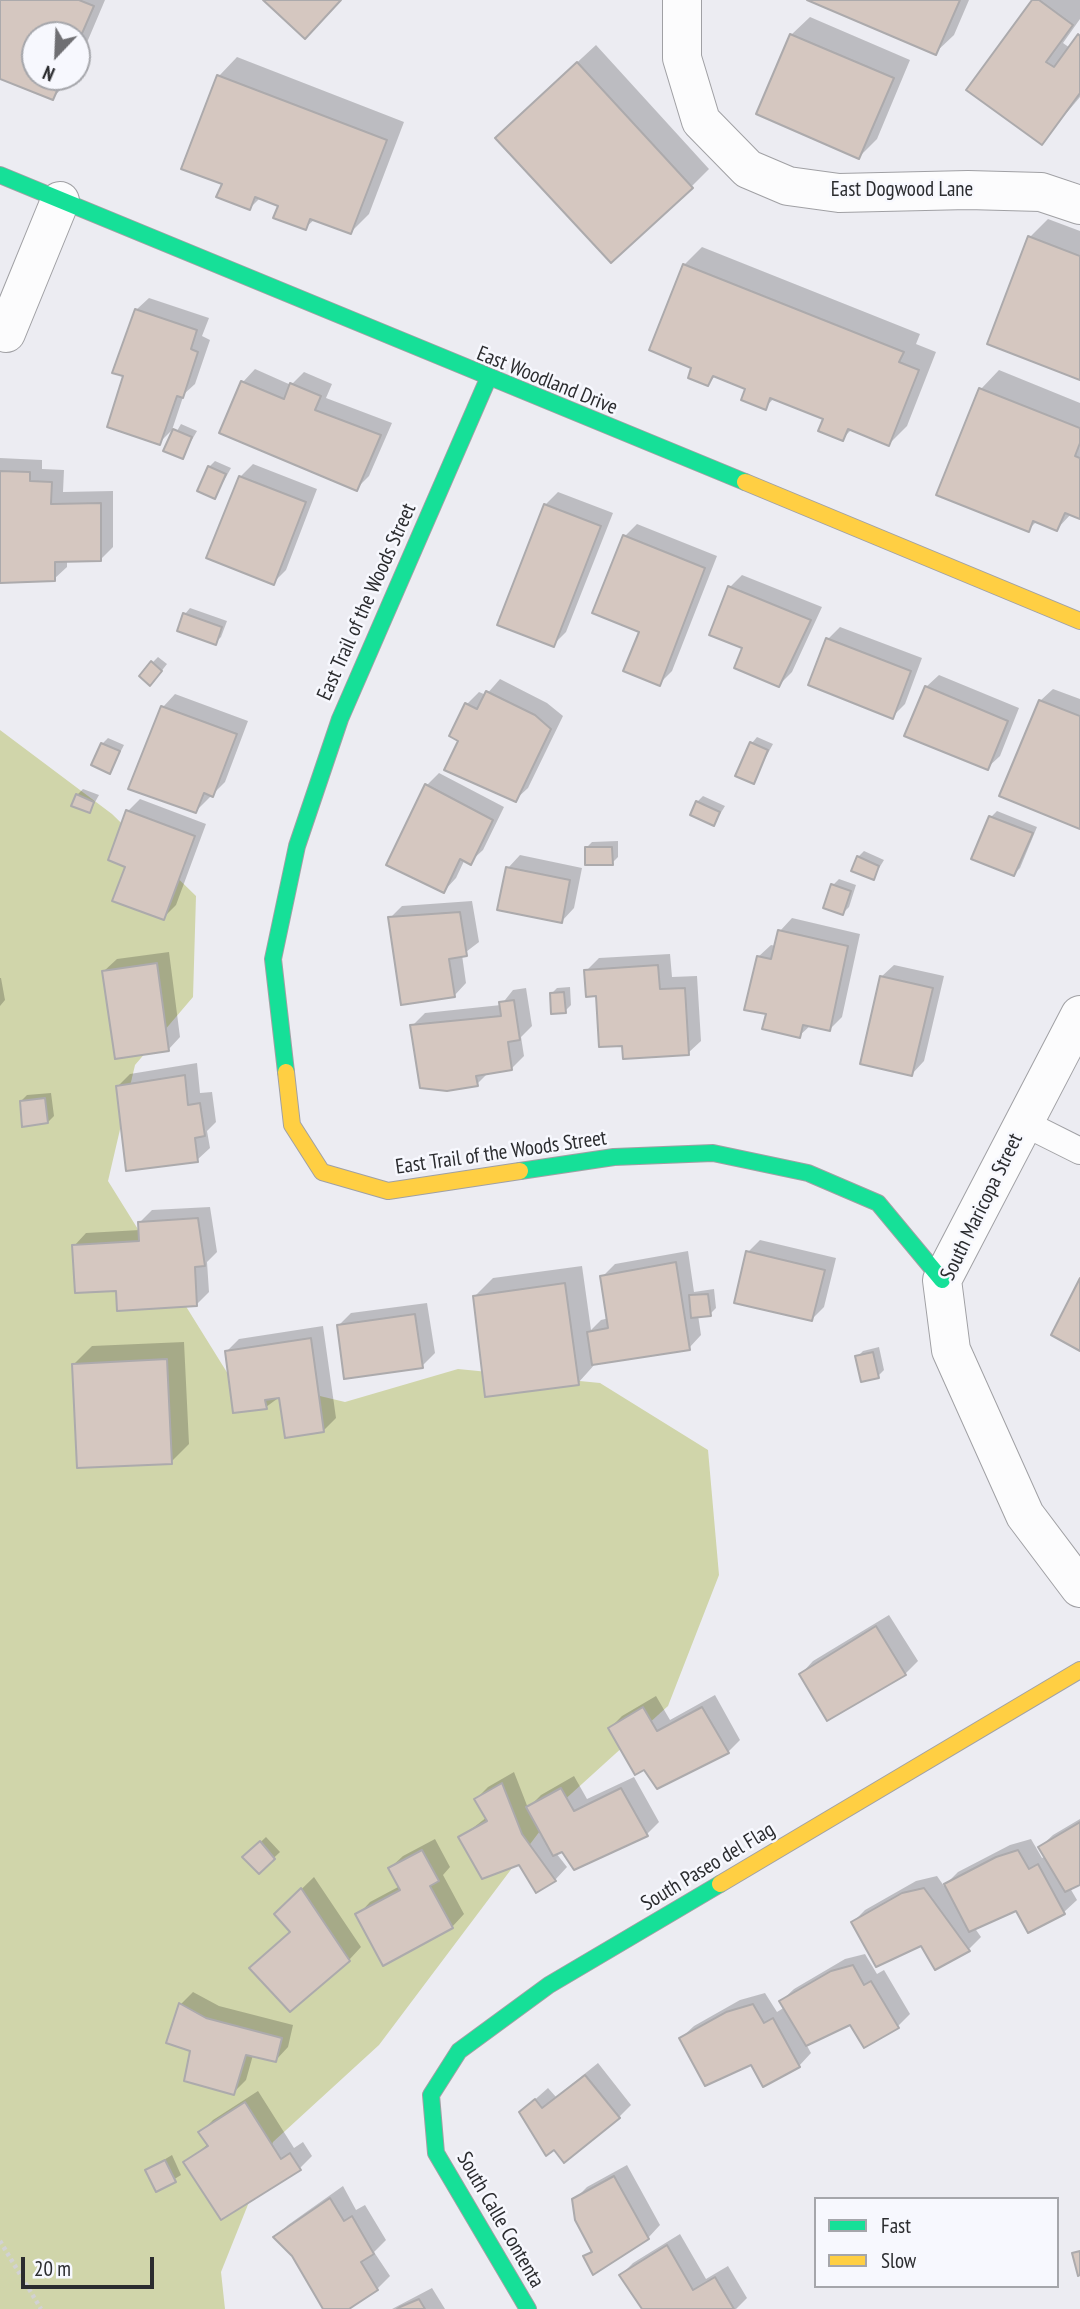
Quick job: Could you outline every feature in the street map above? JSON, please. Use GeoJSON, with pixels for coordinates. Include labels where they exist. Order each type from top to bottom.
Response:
{"type":"FeatureCollection","features":[{"type":"Feature","properties":{"kind":"street","name":"East Dogwood Lane"},"geometry":{"type":"LineString","coordinates":[[682,0],[682,58],[701,121],[748,169],[789,186],[839,193],[954,190],[1041,192],[1080,205]]}},
{"type":"Feature","properties":{"kind":"street","name":"East Woodland Drive"},"geometry":{"type":"LineString","coordinates":[[0,175],[488,379],[1080,621]]}},
{"type":"Feature","properties":{"kind":"street"},"geometry":{"type":"LineString","coordinates":[[6,333],[60,201]]}},
{"type":"Feature","properties":{"kind":"street","name":"East Trail of the Woods Street"},"geometry":{"type":"LineString","coordinates":[[488,379],[340,719],[297,846],[273,959],[292,1125],[321,1172],[388,1191],[614,1157],[713,1153],[808,1173],[878,1203],[942,1280]]}},
{"type":"Feature","properties":{"kind":"street","name":"South Maricopa Street"},"geometry":{"type":"LineString","coordinates":[[1080,1015],[942,1280],[951,1350],[1025,1515],[1080,1588]]}},
{"type":"Feature","properties":{"kind":"street","name":"South Paseo del Flag"},"geometry":{"type":"LineString","coordinates":[[436,2153],[431,2095],[459,2051],[549,1985],[1080,1671]]}},
{"type":"Feature","properties":{"kind":"street","name":"South Calle Contenta"},"geometry":{"type":"LineString","coordinates":[[436,2153],[528,2309]]}},
{"type":"Feature","properties":{"kind":"lane"},"geometry":{"type":"LineString","coordinates":[[1024,1123],[1080,1151]]}},
{"type":"Feature","properties":{"kind":"path"},"geometry":{"type":"LineString","coordinates":[[0,2241],[41,2309]]}},
{"type":"Feature","properties":{"kind":"green space"},"geometry":{"type":"Polygon","coordinates":[[[0,730],[112,814],[196,896],[193,997],[135,1065],[108,1181],[228,1374],[345,1402],[458,1369],[600,1383],[708,1450],[719,1575],[668,1706],[561,1803],[379,2045],[273,2142],[221,2272],[225,2309],[0,2309],[0,730]]]}},
{"type":"Feature","properties":{"kind":"building"},"geometry":{"type":"Polygon","coordinates":[[[0,0],[79,0],[94,6],[87,21],[21,21],[21,87],[0,79],[0,0]]]}},
{"type":"Feature","properties":{"kind":"building"},"geometry":{"type":"Polygon","coordinates":[[[263,0],[341,0],[305,39],[263,0]]]}},
{"type":"Feature","properties":{"kind":"building"},"geometry":{"type":"Polygon","coordinates":[[[807,0],[960,0],[936,55],[807,0]]]}},
{"type":"Feature","properties":{"kind":"building"},"geometry":{"type":"Polygon","coordinates":[[[1032,0],[1039,0],[1073,25],[1046,62],[1054,67],[1078,34],[1080,36],[1080,93],[1042,145],[966,90],[1032,0]]]}},
{"type":"Feature","properties":{"kind":"building"},"geometry":{"type":"Polygon","coordinates":[[[790,34],[894,78],[859,159],[756,114],[790,34]]]}},
{"type":"Feature","properties":{"kind":"building"},"geometry":{"type":"Polygon","coordinates":[[[577,62],[693,188],[611,263],[495,138],[577,62]]]}},
{"type":"Feature","properties":{"kind":"building"},"geometry":{"type":"Polygon","coordinates":[[[217,75],[387,140],[351,234],[310,219],[306,230],[273,218],[278,206],[255,197],[250,210],[216,197],[222,184],[181,169],[217,75]]]}},
{"type":"Feature","properties":{"kind":"building"},"geometry":{"type":"Polygon","coordinates":[[[30,91],[57,91],[53,100],[30,91]]]}},
{"type":"Feature","properties":{"kind":"building"},"geometry":{"type":"Polygon","coordinates":[[[1028,236],[1080,256],[1080,380],[987,344],[1028,236]]]}},
{"type":"Feature","properties":{"kind":"building"},"geometry":{"type":"Polygon","coordinates":[[[683,264],[904,352],[899,362],[919,370],[889,446],[848,429],[843,441],[818,431],[823,419],[770,398],[766,410],[741,400],[745,389],[713,376],[708,386],[688,378],[691,368],[649,350],[683,264]]]}},
{"type":"Feature","properties":{"kind":"building"},"geometry":{"type":"Polygon","coordinates":[[[135,309],[197,330],[191,349],[198,352],[183,398],[177,396],[160,445],[107,427],[123,376],[112,373],[135,309]]]}},
{"type":"Feature","properties":{"kind":"building"},"geometry":{"type":"Polygon","coordinates":[[[241,381],[284,399],[290,383],[321,396],[315,410],[381,435],[357,491],[219,433],[241,381]]]}},
{"type":"Feature","properties":{"kind":"building"},"geometry":{"type":"Polygon","coordinates":[[[979,388],[1080,428],[1080,443],[1075,456],[1080,458],[1080,519],[1065,513],[1057,531],[1033,521],[1029,532],[936,495],[979,388]]]}},
{"type":"Feature","properties":{"kind":"building"},"geometry":{"type":"Polygon","coordinates":[[[173,429],[192,437],[183,459],[163,451],[173,429]]]}},
{"type":"Feature","properties":{"kind":"building"},"geometry":{"type":"Polygon","coordinates":[[[208,466],[226,474],[215,499],[197,491],[208,466]]]}},
{"type":"Feature","properties":{"kind":"building"},"geometry":{"type":"Polygon","coordinates":[[[0,471],[30,472],[30,481],[52,482],[51,504],[101,503],[101,561],[55,562],[55,581],[0,583],[0,471]]]}},
{"type":"Feature","properties":{"kind":"building"},"geometry":{"type":"Polygon","coordinates":[[[239,476],[306,502],[274,585],[206,558],[239,476]]]}},
{"type":"Feature","properties":{"kind":"building"},"geometry":{"type":"Polygon","coordinates":[[[544,504],[601,526],[554,647],[497,625],[544,504]]]}},
{"type":"Feature","properties":{"kind":"building"},"geometry":{"type":"Polygon","coordinates":[[[623,535],[705,568],[660,686],[623,671],[639,632],[592,613],[623,535]]]}},
{"type":"Feature","properties":{"kind":"building"},"geometry":{"type":"Polygon","coordinates":[[[728,586],[811,620],[779,687],[734,668],[742,648],[709,635],[728,586]]]}},
{"type":"Feature","properties":{"kind":"building"},"geometry":{"type":"Polygon","coordinates":[[[183,613],[222,627],[216,645],[177,631],[183,613]]]}},
{"type":"Feature","properties":{"kind":"building"},"geometry":{"type":"Polygon","coordinates":[[[826,638],[911,671],[893,719],[808,685],[826,638]]]}},
{"type":"Feature","properties":{"kind":"building"},"geometry":{"type":"Polygon","coordinates":[[[151,661],[162,671],[150,686],[139,676],[151,661]]]}},
{"type":"Feature","properties":{"kind":"building"},"geometry":{"type":"Polygon","coordinates":[[[925,686],[1008,721],[988,770],[904,736],[925,686]]]}},
{"type":"Feature","properties":{"kind":"building"},"geometry":{"type":"Polygon","coordinates":[[[486,691],[535,715],[551,729],[516,802],[444,770],[458,741],[449,736],[465,703],[477,709],[486,691]]]}},
{"type":"Feature","properties":{"kind":"building"},"geometry":{"type":"Polygon","coordinates":[[[1039,700],[1080,716],[1080,829],[999,796],[1039,700]]]}},
{"type":"Feature","properties":{"kind":"building"},"geometry":{"type":"Polygon","coordinates":[[[161,706],[237,734],[213,797],[204,793],[196,813],[128,789],[161,706]]]}},
{"type":"Feature","properties":{"kind":"building"},"geometry":{"type":"Polygon","coordinates":[[[750,742],[768,750],[754,784],[735,776],[750,742]]]}},
{"type":"Feature","properties":{"kind":"building"},"geometry":{"type":"Polygon","coordinates":[[[101,743],[120,751],[110,774],[91,765],[101,743]]]}},
{"type":"Feature","properties":{"kind":"building"},"geometry":{"type":"Polygon","coordinates":[[[425,784],[493,820],[471,865],[460,859],[444,893],[386,865],[425,784]]]}},
{"type":"Feature","properties":{"kind":"building"},"geometry":{"type":"Polygon","coordinates":[[[76,794],[94,802],[90,813],[71,806],[76,794]]]}},
{"type":"Feature","properties":{"kind":"building"},"geometry":{"type":"Polygon","coordinates":[[[696,801],[720,812],[714,826],[690,815],[696,801]]]}},
{"type":"Feature","properties":{"kind":"building"},"geometry":{"type":"Polygon","coordinates":[[[126,810],[195,836],[164,920],[112,901],[125,867],[108,860],[126,810]]]}},
{"type":"Feature","properties":{"kind":"building"},"geometry":{"type":"Polygon","coordinates":[[[989,816],[1033,833],[1014,876],[971,859],[989,816]]]}},
{"type":"Feature","properties":{"kind":"building"},"geometry":{"type":"Polygon","coordinates":[[[585,847],[612,847],[613,865],[585,865],[585,847]]]}},
{"type":"Feature","properties":{"kind":"building"},"geometry":{"type":"Polygon","coordinates":[[[857,856],[879,866],[874,880],[851,871],[857,856]]]}},
{"type":"Feature","properties":{"kind":"building"},"geometry":{"type":"Polygon","coordinates":[[[506,867],[570,880],[562,923],[497,910],[506,867]]]}},
{"type":"Feature","properties":{"kind":"building"},"geometry":{"type":"Polygon","coordinates":[[[831,884],[851,891],[843,915],[823,908],[831,884]]]}},
{"type":"Feature","properties":{"kind":"building"},"geometry":{"type":"Polygon","coordinates":[[[460,912],[467,956],[449,959],[455,997],[401,1005],[388,917],[460,912]]]}},
{"type":"Feature","properties":{"kind":"building"},"geometry":{"type":"Polygon","coordinates":[[[778,930],[848,946],[830,1031],[803,1025],[800,1038],[762,1029],[766,1014],[744,1010],[757,956],[771,959],[778,930]]]}},
{"type":"Feature","properties":{"kind":"building"},"geometry":{"type":"Polygon","coordinates":[[[157,963],[169,1051],[115,1059],[102,971],[157,963]]]}},
{"type":"Feature","properties":{"kind":"building"},"geometry":{"type":"Polygon","coordinates":[[[658,965],[660,989],[685,988],[689,1055],[623,1059],[622,1046],[599,1047],[596,996],[586,997],[584,970],[658,965]]]}},
{"type":"Feature","properties":{"kind":"building"},"geometry":{"type":"Polygon","coordinates":[[[880,976],[933,988],[912,1076],[860,1064],[880,976]]]}},
{"type":"Feature","properties":{"kind":"building"},"geometry":{"type":"Polygon","coordinates":[[[564,992],[566,1013],[551,1014],[550,993],[564,992]]]}},
{"type":"Feature","properties":{"kind":"building"},"geometry":{"type":"Polygon","coordinates":[[[514,1000],[520,1040],[508,1042],[512,1070],[476,1076],[478,1086],[447,1091],[420,1088],[410,1025],[501,1016],[499,1002],[514,1000]]]}},
{"type":"Feature","properties":{"kind":"building"},"geometry":{"type":"Polygon","coordinates":[[[185,1075],[188,1105],[200,1103],[205,1136],[195,1138],[198,1162],[126,1171],[116,1086],[185,1075]]]}},
{"type":"Feature","properties":{"kind":"building"},"geometry":{"type":"Polygon","coordinates":[[[45,1098],[48,1123],[22,1127],[20,1101],[45,1098]]]}},
{"type":"Feature","properties":{"kind":"building"},"geometry":{"type":"Polygon","coordinates":[[[198,1218],[205,1266],[195,1267],[197,1306],[117,1311],[116,1291],[75,1293],[72,1245],[139,1241],[138,1222],[198,1218]]]}},
{"type":"Feature","properties":{"kind":"building"},"geometry":{"type":"Polygon","coordinates":[[[746,1251],[825,1270],[812,1321],[734,1303],[746,1251]]]}},
{"type":"Feature","properties":{"kind":"building"},"geometry":{"type":"Polygon","coordinates":[[[676,1262],[690,1350],[592,1365],[587,1332],[608,1328],[600,1276],[676,1262]]]}},
{"type":"Feature","properties":{"kind":"building"},"geometry":{"type":"Polygon","coordinates":[[[1080,1278],[1080,1351],[1051,1335],[1080,1278]]]}},
{"type":"Feature","properties":{"kind":"building"},"geometry":{"type":"Polygon","coordinates":[[[565,1283],[579,1385],[485,1397],[473,1296],[565,1283]]]}},
{"type":"Feature","properties":{"kind":"building"},"geometry":{"type":"Polygon","coordinates":[[[708,1294],[711,1316],[691,1318],[689,1295],[708,1294]]]}},
{"type":"Feature","properties":{"kind":"building"},"geometry":{"type":"Polygon","coordinates":[[[415,1314],[423,1368],[344,1379],[337,1325],[415,1314]]]}},
{"type":"Feature","properties":{"kind":"building"},"geometry":{"type":"Polygon","coordinates":[[[311,1338],[324,1432],[285,1438],[279,1398],[265,1400],[267,1409],[233,1413],[225,1351],[311,1338]]]}},
{"type":"Feature","properties":{"kind":"building"},"geometry":{"type":"Polygon","coordinates":[[[873,1352],[879,1378],[861,1382],[855,1356],[873,1352]]]}},
{"type":"Feature","properties":{"kind":"building"},"geometry":{"type":"Polygon","coordinates":[[[167,1359],[172,1464],[77,1468],[72,1364],[167,1359]]]}},
{"type":"Feature","properties":{"kind":"building"},"geometry":{"type":"Polygon","coordinates":[[[876,1626],[906,1675],[827,1721],[799,1674],[876,1626]]]}},
{"type":"Feature","properties":{"kind":"building"},"geometry":{"type":"Polygon","coordinates":[[[643,1707],[657,1731],[702,1707],[729,1753],[657,1789],[644,1770],[635,1775],[608,1728],[643,1707]]]}},
{"type":"Feature","properties":{"kind":"building"},"geometry":{"type":"Polygon","coordinates":[[[502,1783],[522,1834],[556,1881],[536,1893],[519,1865],[482,1879],[458,1837],[487,1821],[474,1799],[502,1783]]]}},
{"type":"Feature","properties":{"kind":"building"},"geometry":{"type":"Polygon","coordinates":[[[561,1788],[574,1811],[621,1788],[648,1836],[574,1870],[562,1852],[553,1856],[526,1807],[561,1788]]]}},
{"type":"Feature","properties":{"kind":"building"},"geometry":{"type":"Polygon","coordinates":[[[1080,1822],[1080,1885],[1065,1892],[1038,1847],[1080,1822]]]}},
{"type":"Feature","properties":{"kind":"building"},"geometry":{"type":"Polygon","coordinates":[[[260,1841],[275,1859],[259,1874],[242,1857],[260,1841]]]}},
{"type":"Feature","properties":{"kind":"building"},"geometry":{"type":"Polygon","coordinates":[[[422,1850],[439,1881],[430,1886],[453,1928],[383,1966],[355,1914],[400,1890],[388,1868],[422,1850]]]}},
{"type":"Feature","properties":{"kind":"building"},"geometry":{"type":"Polygon","coordinates":[[[1018,1850],[1029,1869],[1038,1864],[1065,1914],[1028,1933],[1016,1911],[969,1932],[944,1884],[996,1857],[1018,1850]]]}},
{"type":"Feature","properties":{"kind":"building"},"geometry":{"type":"Polygon","coordinates":[[[301,1888],[350,1961],[290,2012],[249,1968],[290,1932],[274,1914],[301,1888]]]}},
{"type":"Feature","properties":{"kind":"building"},"geometry":{"type":"Polygon","coordinates":[[[924,1888],[970,1951],[935,1970],[921,1946],[876,1967],[851,1922],[902,1893],[924,1888]]]}},
{"type":"Feature","properties":{"kind":"building"},"geometry":{"type":"Polygon","coordinates":[[[853,1965],[864,1985],[871,1981],[899,2028],[864,2048],[850,2025],[806,2046],[779,2001],[831,1971],[853,1965]]]}},
{"type":"Feature","properties":{"kind":"building"},"geometry":{"type":"Polygon","coordinates":[[[179,2003],[206,2018],[282,2038],[276,2062],[246,2055],[234,2095],[184,2081],[190,2051],[166,2043],[179,2003]]]}},
{"type":"Feature","properties":{"kind":"building"},"geometry":{"type":"Polygon","coordinates":[[[753,2004],[764,2023],[773,2018],[800,2067],[763,2087],[751,2065],[705,2086],[679,2038],[726,2012],[753,2004]]]}},
{"type":"Feature","properties":{"kind":"building"},"geometry":{"type":"Polygon","coordinates":[[[585,2075],[620,2118],[564,2163],[554,2150],[546,2156],[519,2112],[535,2099],[542,2108],[585,2075]]]}},
{"type":"Feature","properties":{"kind":"building"},"geometry":{"type":"Polygon","coordinates":[[[245,2102],[281,2159],[290,2153],[301,2170],[221,2220],[183,2162],[208,2146],[198,2132],[245,2102]]]}},
{"type":"Feature","properties":{"kind":"building"},"geometry":{"type":"Polygon","coordinates":[[[165,2160],[176,2182],[156,2192],[145,2170],[165,2160]]]}},
{"type":"Feature","properties":{"kind":"building"},"geometry":{"type":"Polygon","coordinates":[[[614,2176],[649,2239],[593,2275],[583,2256],[592,2252],[575,2220],[572,2199],[614,2176]]]}},
{"type":"Feature","properties":{"kind":"building"},"geometry":{"type":"Polygon","coordinates":[[[330,2198],[344,2221],[352,2216],[374,2254],[361,2262],[378,2290],[349,2309],[323,2309],[292,2256],[273,2237],[330,2198]]]}},
{"type":"Feature","properties":{"kind":"building"},"geometry":{"type":"Polygon","coordinates":[[[667,2245],[693,2290],[715,2277],[734,2309],[642,2309],[619,2275],[667,2245]]]}},
{"type":"Feature","properties":{"kind":"building"},"geometry":{"type":"Polygon","coordinates":[[[1080,2251],[1080,2275],[1078,2276],[1072,2253],[1080,2251]]]}},
{"type":"Feature","properties":{"kind":"building"},"geometry":{"type":"Polygon","coordinates":[[[419,2299],[425,2309],[397,2309],[400,2307],[419,2299]]]}},
{"type":"Feature","properties":{"kind":"traffic: fast"},"geometry":{"type":"LineString","coordinates":[[0,175],[745,482]]}},
{"type":"Feature","properties":{"kind":"traffic: fast"},"geometry":{"type":"LineString","coordinates":[[286,1072],[273,959],[297,846],[340,719],[488,379]]}},
{"type":"Feature","properties":{"kind":"traffic: fast"},"geometry":{"type":"LineString","coordinates":[[520,1171],[614,1157],[713,1153],[808,1173],[878,1203],[942,1280]]}},
{"type":"Feature","properties":{"kind":"traffic: fast"},"geometry":{"type":"LineString","coordinates":[[528,2309],[436,2153],[431,2095],[459,2051],[549,1985],[720,1884]]}},
{"type":"Feature","properties":{"kind":"traffic: slow"},"geometry":{"type":"LineString","coordinates":[[745,482],[1080,621]]}},
{"type":"Feature","properties":{"kind":"traffic: slow"},"geometry":{"type":"LineString","coordinates":[[286,1072],[292,1125],[322,1172],[388,1191],[520,1171]]}},
{"type":"Feature","properties":{"kind":"traffic: slow"},"geometry":{"type":"LineString","coordinates":[[720,1884],[1080,1670]]}}]}
